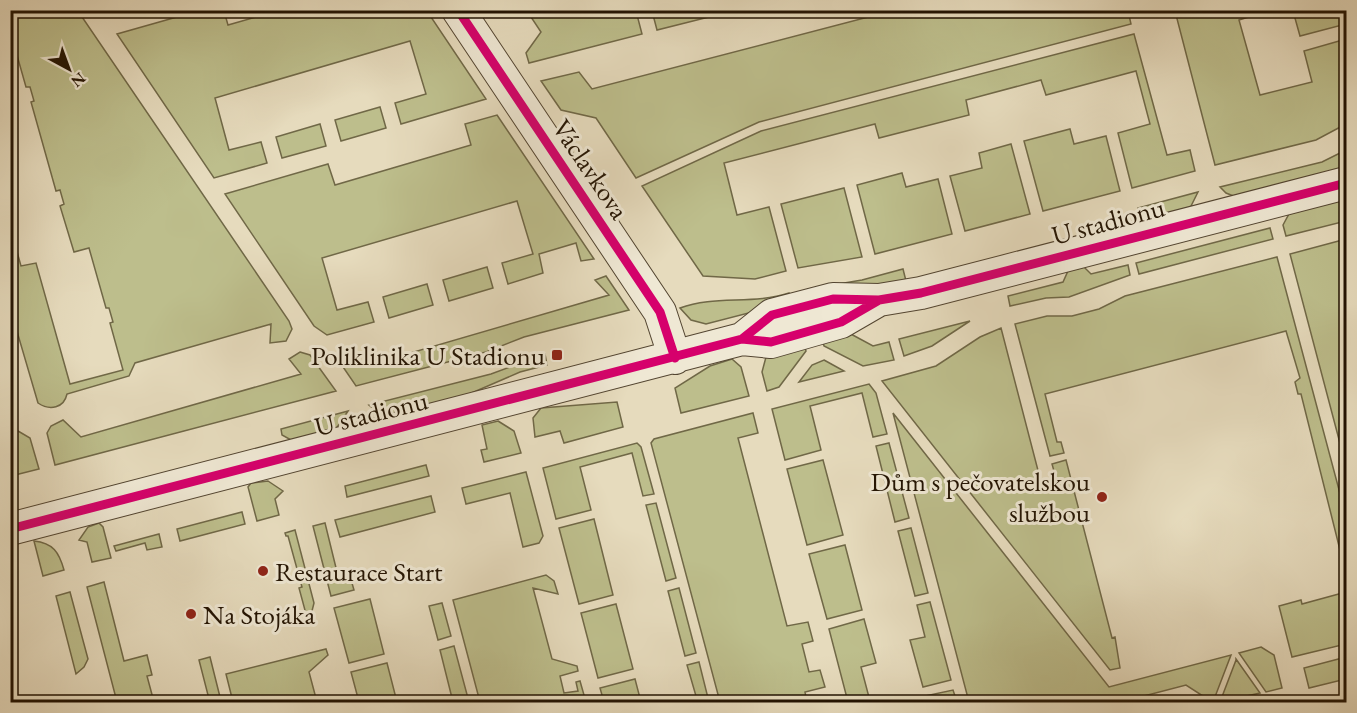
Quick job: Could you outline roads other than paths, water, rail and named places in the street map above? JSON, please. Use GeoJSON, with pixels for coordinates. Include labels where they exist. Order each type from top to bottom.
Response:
{"type":"FeatureCollection","features":[{"type":"Feature","properties":{"kind":"street","name":"Václavkova"},"geometry":{"type":"LineString","coordinates":[[458,10],[660,312],[675,358]]}},
{"type":"Feature","properties":{"kind":"street","name":"U stadionu"},"geometry":{"type":"LineString","coordinates":[[10,530],[742,339],[771,342],[831,325],[879,300],[921,293],[1347,183]]}},
{"type":"Feature","properties":{"kind":"place","name":"Poliklinika U Stadionu"},"geometry":{"type":"Point","coordinates":[557,355]}},
{"type":"Feature","properties":{"kind":"place","name":"Dům s pečovatelskou službou"},"geometry":{"type":"Point","coordinates":[1102,497]}},
{"type":"Feature","properties":{"kind":"place","name":"Restaurace Start"},"geometry":{"type":"Point","coordinates":[263,571]}},
{"type":"Feature","properties":{"kind":"place","name":"Na Stojáka"},"geometry":{"type":"Point","coordinates":[191,614]}}]}
